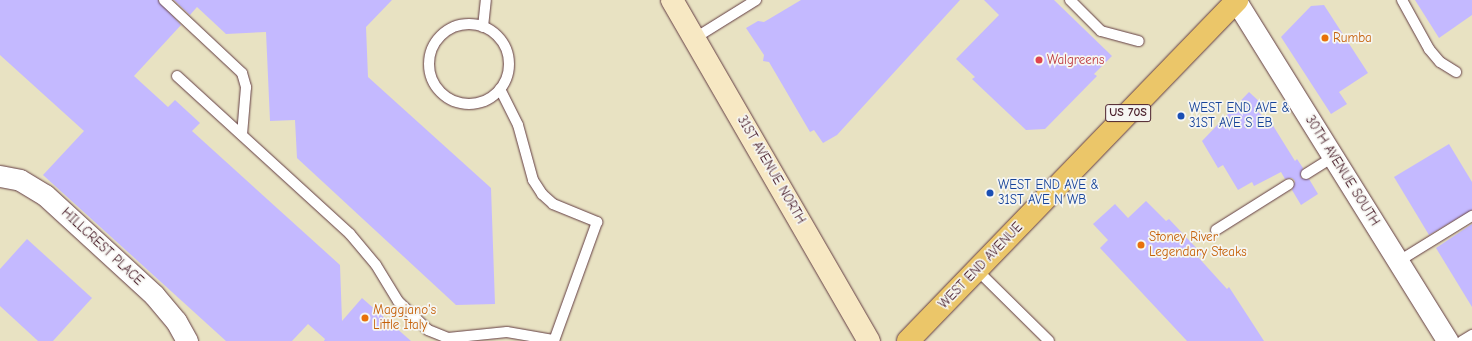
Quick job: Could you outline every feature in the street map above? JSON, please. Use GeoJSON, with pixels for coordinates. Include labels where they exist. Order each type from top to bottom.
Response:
{"type":"FeatureCollection","features":[{"type":"Feature","properties":{"kind":"main road","name":"31ST AVENUE NORTH"},"geometry":{"type":"LineString","coordinates":[[672,0],[869,341]]}},
{"type":"Feature","properties":{"kind":"main road","name":"WEST END AVENUE"},"geometry":{"type":"LineString","coordinates":[[908,341],[1237,1]]}},
{"type":"Feature","properties":{"kind":"street","name":"30TH AVENUE SOUTH"},"geometry":{"type":"LineString","coordinates":[[1237,1],[1448,341]]}},
{"type":"Feature","properties":{"kind":"street","name":"HILLCREST PLACE"},"geometry":{"type":"LineString","coordinates":[[0,176],[20,180],[45,195],[154,295],[176,320],[187,341]]}},
{"type":"Feature","properties":{"kind":"lane"},"geometry":{"type":"LineString","coordinates":[[164,0],[242,73],[246,87],[242,135]]}},
{"type":"Feature","properties":{"kind":"lane"},"geometry":{"type":"LineString","coordinates":[[483,27],[486,0]]}},
{"type":"Feature","properties":{"kind":"lane"},"geometry":{"type":"LineString","coordinates":[[695,38],[756,0]]}},
{"type":"Feature","properties":{"kind":"lane"},"geometry":{"type":"LineString","coordinates":[[1070,0],[1101,31],[1139,41]]}},
{"type":"Feature","properties":{"kind":"lane"},"geometry":{"type":"LineString","coordinates":[[1402,0],[1429,49],[1440,62],[1456,72]]}},
{"type":"Feature","properties":{"kind":"lane"},"geometry":{"type":"LineString","coordinates":[[470,25],[483,27],[495,34],[504,44],[508,57],[509,70],[500,89],[486,101],[461,104],[449,99],[432,80],[430,55],[444,33],[456,27],[470,25]]}},
{"type":"Feature","properties":{"kind":"lane"},"geometry":{"type":"LineString","coordinates":[[177,76],[350,234],[376,265],[398,301],[428,330],[448,338],[507,332],[554,341],[596,222],[553,204],[542,194],[533,180],[518,125],[500,89]]}},
{"type":"Feature","properties":{"kind":"lane"},"geometry":{"type":"LineString","coordinates":[[1306,174],[1333,157]]}},
{"type":"Feature","properties":{"kind":"lane"},"geometry":{"type":"LineString","coordinates":[[1216,230],[1289,184]]}},
{"type":"Feature","properties":{"kind":"lane"},"geometry":{"type":"LineString","coordinates":[[1399,261],[1472,216]]}},
{"type":"Feature","properties":{"kind":"lane"},"geometry":{"type":"LineString","coordinates":[[977,270],[1049,341]]}},
{"type":"Feature","properties":{"kind":"lane"},"geometry":{"type":"LineString","coordinates":[[1462,341],[1472,335]]}},
{"type":"Feature","properties":{"kind":"building"},"geometry":{"type":"Polygon","coordinates":[[[0,0],[158,0],[181,25],[134,76],[168,107],[175,100],[200,123],[192,131],[340,265],[342,321],[362,298],[411,341],[324,341],[325,339],[308,324],[292,341],[226,341],[43,175],[84,131],[0,55],[0,0]]]}},
{"type":"Feature","properties":{"kind":"building"},"geometry":{"type":"Polygon","coordinates":[[[174,0],[392,0],[366,27],[368,77],[491,188],[495,304],[456,305],[297,158],[295,120],[270,121],[266,32],[226,34],[197,7],[190,15],[174,0]]]}},
{"type":"Feature","properties":{"kind":"building"},"geometry":{"type":"Polygon","coordinates":[[[801,0],[960,0],[837,135],[823,143],[814,130],[810,132],[769,62],[763,61],[764,55],[746,28],[758,21],[764,22],[801,0]]]}},
{"type":"Feature","properties":{"kind":"building"},"geometry":{"type":"Polygon","coordinates":[[[984,0],[1054,0],[1112,56],[1094,74],[1097,76],[1045,129],[1026,130],[972,79],[975,77],[956,59],[999,15],[984,0]]]}},
{"type":"Feature","properties":{"kind":"building"},"geometry":{"type":"Polygon","coordinates":[[[1415,0],[1472,0],[1472,15],[1439,38],[1415,0]]]}},
{"type":"Feature","properties":{"kind":"building"},"geometry":{"type":"Polygon","coordinates":[[[1324,5],[1368,73],[1339,92],[1347,104],[1331,114],[1281,37],[1311,6],[1324,5]]]}},
{"type":"Feature","properties":{"kind":"building"},"geometry":{"type":"Polygon","coordinates":[[[1249,92],[1262,104],[1256,110],[1272,124],[1295,161],[1297,159],[1303,168],[1301,178],[1309,179],[1318,194],[1301,205],[1292,190],[1295,181],[1292,178],[1285,179],[1281,172],[1254,186],[1252,182],[1238,190],[1223,165],[1218,168],[1202,141],[1249,92]]]}},
{"type":"Feature","properties":{"kind":"building"},"geometry":{"type":"Polygon","coordinates":[[[1449,144],[1472,182],[1472,210],[1429,235],[1394,177],[1449,144]]]}},
{"type":"Feature","properties":{"kind":"building"},"geometry":{"type":"Polygon","coordinates":[[[1146,201],[1166,221],[1169,219],[1202,254],[1198,257],[1227,289],[1229,287],[1264,341],[1187,341],[1100,248],[1108,240],[1093,224],[1115,204],[1128,218],[1146,201]]]}},
{"type":"Feature","properties":{"kind":"building"},"geometry":{"type":"Polygon","coordinates":[[[1472,224],[1472,307],[1436,248],[1472,224]]]}},
{"type":"Feature","properties":{"kind":"building"},"geometry":{"type":"Polygon","coordinates":[[[27,239],[92,298],[53,341],[38,341],[0,306],[0,269],[27,239]]]}},
{"type":"Feature","properties":{"kind":"place","name":"Rumba"},"geometry":{"type":"Point","coordinates":[1325,38]}},
{"type":"Feature","properties":{"kind":"place","name":"Walgreens"},"geometry":{"type":"Point","coordinates":[1039,60]}},
{"type":"Feature","properties":{"kind":"place","name":"WEST END AVE & 31ST AVE S EB"},"geometry":{"type":"Point","coordinates":[1181,116]}},
{"type":"Feature","properties":{"kind":"place","name":"WEST END AVE & 31ST AVE N WB"},"geometry":{"type":"Point","coordinates":[990,193]}},
{"type":"Feature","properties":{"kind":"place","name":"Stoney River Legendary Steaks"},"geometry":{"type":"Point","coordinates":[1141,245]}},
{"type":"Feature","properties":{"kind":"place","name":"Maggiano's Little Italy"},"geometry":{"type":"Point","coordinates":[365,318]}}]}
